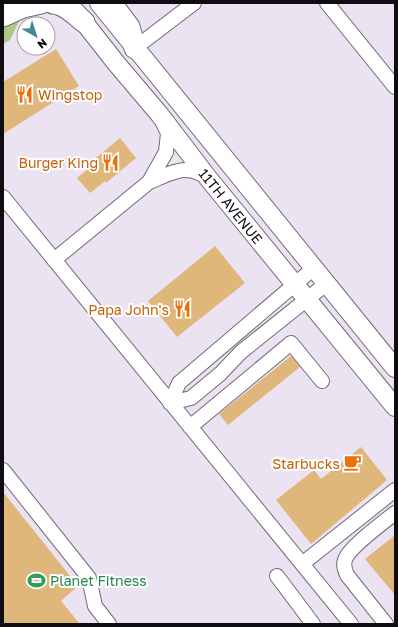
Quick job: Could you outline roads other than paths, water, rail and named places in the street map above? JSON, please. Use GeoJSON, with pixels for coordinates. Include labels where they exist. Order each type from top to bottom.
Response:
{"type":"FeatureCollection","features":[{"type":"Feature","properties":{"kind":"highway"},"geometry":{"type":"LineString","coordinates":[[3,16],[23,7],[41,3]]}},
{"type":"Feature","properties":{"kind":"highway"},"geometry":{"type":"LineString","coordinates":[[53,3],[72,11],[84,22]]}},
{"type":"Feature","properties":{"kind":"highway"},"geometry":{"type":"LineString","coordinates":[[110,3],[129,27],[135,48]]}},
{"type":"Feature","properties":{"kind":"main road","name":"11TH AVENUE"},"geometry":{"type":"LineString","coordinates":[[69,3],[116,63],[160,115],[208,178],[296,284],[395,408]]}},
{"type":"Feature","properties":{"kind":"main road","name":"11TH AVENUE"},"geometry":{"type":"LineString","coordinates":[[99,3],[395,368]]}},
{"type":"Feature","properties":{"kind":"street"},"geometry":{"type":"LineString","coordinates":[[135,48],[194,3]]}},
{"type":"Feature","properties":{"kind":"street"},"geometry":{"type":"LineString","coordinates":[[327,3],[395,87]]}},
{"type":"Feature","properties":{"kind":"street"},"geometry":{"type":"LineString","coordinates":[[149,182],[166,152],[168,143],[168,133],[160,115]]}},
{"type":"Feature","properties":{"kind":"street"},"geometry":{"type":"LineString","coordinates":[[54,260],[149,182],[179,171],[186,170],[208,178]]}},
{"type":"Feature","properties":{"kind":"street"},"geometry":{"type":"LineString","coordinates":[[3,197],[350,624]]}},
{"type":"Feature","properties":{"kind":"street"},"geometry":{"type":"LineString","coordinates":[[170,403],[179,383],[314,268]]}},
{"type":"Feature","properties":{"kind":"street"},"geometry":{"type":"LineString","coordinates":[[170,403],[191,398],[220,374],[241,352],[326,284]]}},
{"type":"Feature","properties":{"kind":"street"},"geometry":{"type":"LineString","coordinates":[[190,427],[291,343],[322,381]]}},
{"type":"Feature","properties":{"kind":"street"},"geometry":{"type":"LineString","coordinates":[[231,362],[244,382]]}},
{"type":"Feature","properties":{"kind":"street"},"geometry":{"type":"LineString","coordinates":[[3,470],[89,578],[95,606],[109,624]]}},
{"type":"Feature","properties":{"kind":"street"},"geometry":{"type":"LineString","coordinates":[[302,564],[395,490]]}},
{"type":"Feature","properties":{"kind":"street"},"geometry":{"type":"LineString","coordinates":[[386,624],[347,575],[344,567],[345,559],[350,550],[395,513]]}},
{"type":"Feature","properties":{"kind":"street"},"geometry":{"type":"LineString","coordinates":[[276,576],[313,624]]}},
{"type":"Feature","properties":{"kind":"place","name":"Wingstop"},"geometry":{"type":"Point","coordinates":[25,94]}},
{"type":"Feature","properties":{"kind":"place","name":"Burger King"},"geometry":{"type":"Point","coordinates":[111,162]}},
{"type":"Feature","properties":{"kind":"place","name":"Papa John's"},"geometry":{"type":"Point","coordinates":[182,309]}},
{"type":"Feature","properties":{"kind":"place","name":"Starbucks"},"geometry":{"type":"Point","coordinates":[353,463]}},
{"type":"Feature","properties":{"kind":"place","name":"Planet Fitness"},"geometry":{"type":"Point","coordinates":[37,580]}}]}
